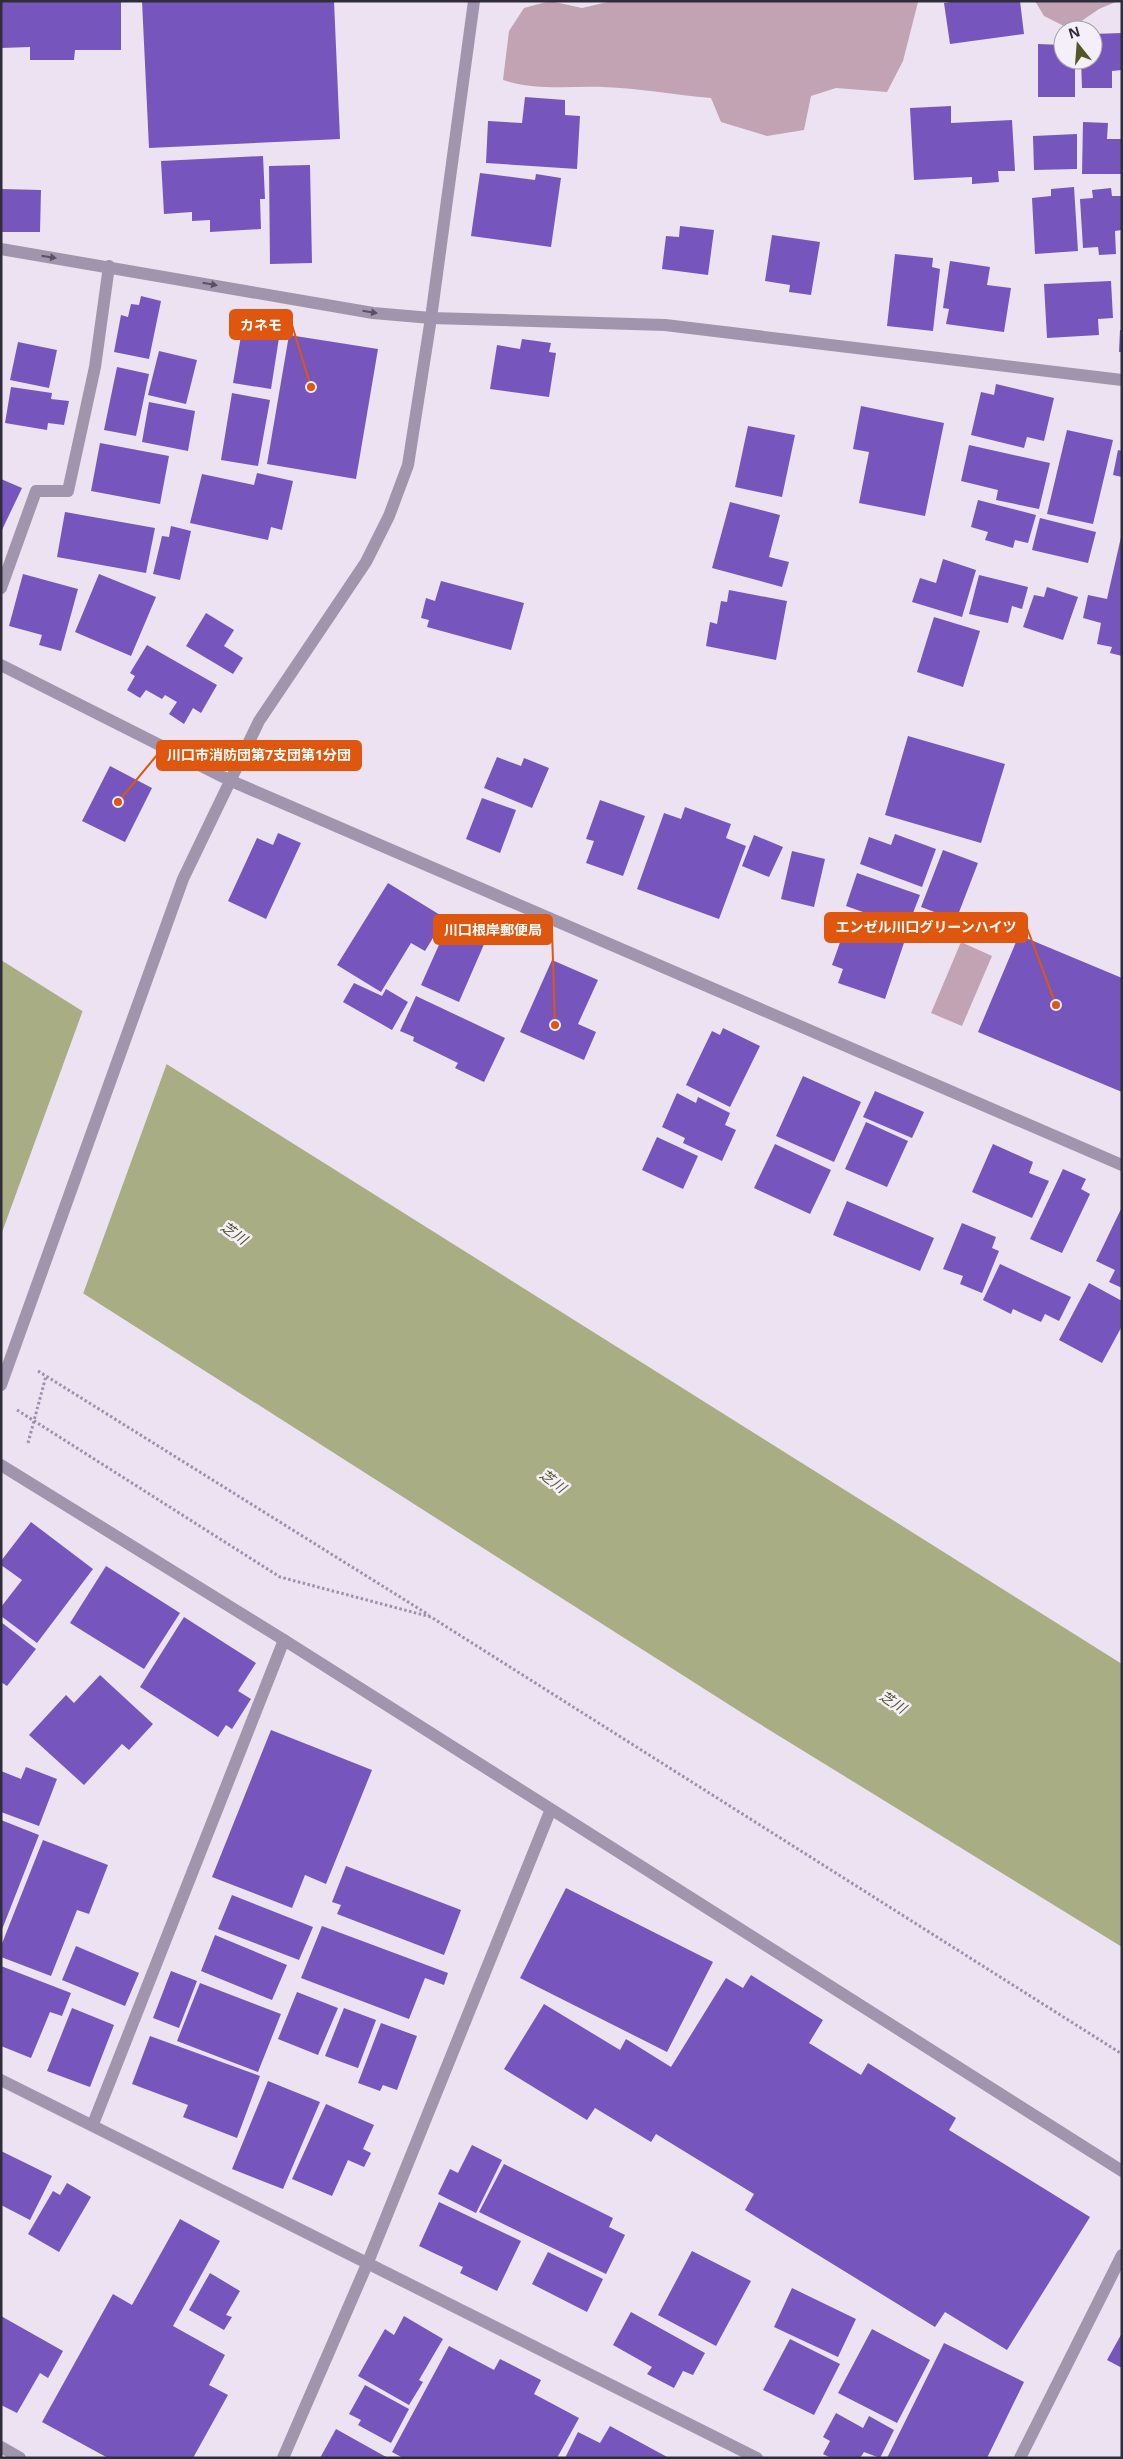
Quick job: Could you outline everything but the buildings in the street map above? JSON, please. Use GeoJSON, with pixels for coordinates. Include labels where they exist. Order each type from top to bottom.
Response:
{"type":"FeatureCollection","features":[{"type":"Feature","properties":{"kind":"street"},"geometry":{"type":"LineString","coordinates":[[1,1385],[182,879],[259,721],[366,562],[389,516],[408,465],[431,318],[474,1]]}},
{"type":"Feature","properties":{"kind":"street"},"geometry":{"type":"LineString","coordinates":[[1,249],[109,266],[373,313],[431,318],[665,326],[1122,380]]}},
{"type":"Feature","properties":{"kind":"street"},"geometry":{"type":"LineString","coordinates":[[1,588],[36,491],[68,491],[95,367],[109,266]]}},
{"type":"Feature","properties":{"kind":"street"},"geometry":{"type":"LineString","coordinates":[[1,665],[229,780],[1122,1164]]}},
{"type":"Feature","properties":{"kind":"street"},"geometry":{"type":"LineString","coordinates":[[1,1465],[284,1640],[1122,2170]]}},
{"type":"Feature","properties":{"kind":"street"},"geometry":{"type":"LineString","coordinates":[[93,2124],[284,1640]]}},
{"type":"Feature","properties":{"kind":"street"},"geometry":{"type":"LineString","coordinates":[[283,2458],[368,2262],[551,1809]]}},
{"type":"Feature","properties":{"kind":"street"},"geometry":{"type":"LineString","coordinates":[[1,2080],[93,2124],[757,2458]]}},
{"type":"Feature","properties":{"kind":"street"},"geometry":{"type":"LineString","coordinates":[[1020,2458],[1122,2255]]}},
{"type":"Feature","properties":{"kind":"street"},"geometry":{"type":"LineString","coordinates":[[1,2447],[20,2458]]}},
{"type":"Feature","properties":{"kind":"path"},"geometry":{"type":"LineString","coordinates":[[12,1354],[1122,2054]]}},
{"type":"Feature","properties":{"kind":"path"},"geometry":{"type":"LineString","coordinates":[[28,1443],[46,1376]]}},
{"type":"Feature","properties":{"kind":"path"},"geometry":{"type":"LineString","coordinates":[[10,1405],[280,1577],[431,1617]]}},
{"type":"Feature","properties":{"kind":"shaded area"},"geometry":{"type":"Polygon","coordinates":[[[550,1],[582,8],[612,1],[921,1],[918,2],[903,61],[887,92],[836,88],[811,96],[804,130],[767,136],[721,122],[711,98],[603,87],[528,86],[503,80],[509,31],[524,8],[550,1]]]}},
{"type":"Feature","properties":{"kind":"shaded area"},"geometry":{"type":"Polygon","coordinates":[[[1035,1],[1118,1],[1099,9],[1083,20],[1053,20],[1044,16],[1035,1]]]}},
{"type":"Feature","properties":{"kind":"shaded area"},"geometry":{"type":"Polygon","coordinates":[[[961,942],[992,956],[962,1026],[931,1013],[961,942]]]}},
{"type":"Feature","properties":{"kind":"water","name":"芝川"},"geometry":{"type":"Polygon","coordinates":[[[1,960],[1122,1664],[1122,1947],[750,1718],[1,1241],[1,960]]]}},
{"type":"Feature","properties":{"kind":"pier"},"geometry":{"type":"Polygon","coordinates":[[[83,1010],[167,1063],[83,1294],[1,1244],[1,1235],[83,1010]]]}},
{"type":"Feature","properties":{"kind":"place","name":"カネモ"},"geometry":{"type":"Point","coordinates":[311,387]}},
{"type":"Feature","properties":{"kind":"place","name":"川口市消防団第7支団第1分団"},"geometry":{"type":"Point","coordinates":[118,802]}},
{"type":"Feature","properties":{"kind":"place","name":"エンゼル川口グリーンハイツ"},"geometry":{"type":"Point","coordinates":[1056,1005]}},
{"type":"Feature","properties":{"kind":"place","name":"川口根岸郵便局"},"geometry":{"type":"Point","coordinates":[555,1025]}}]}
